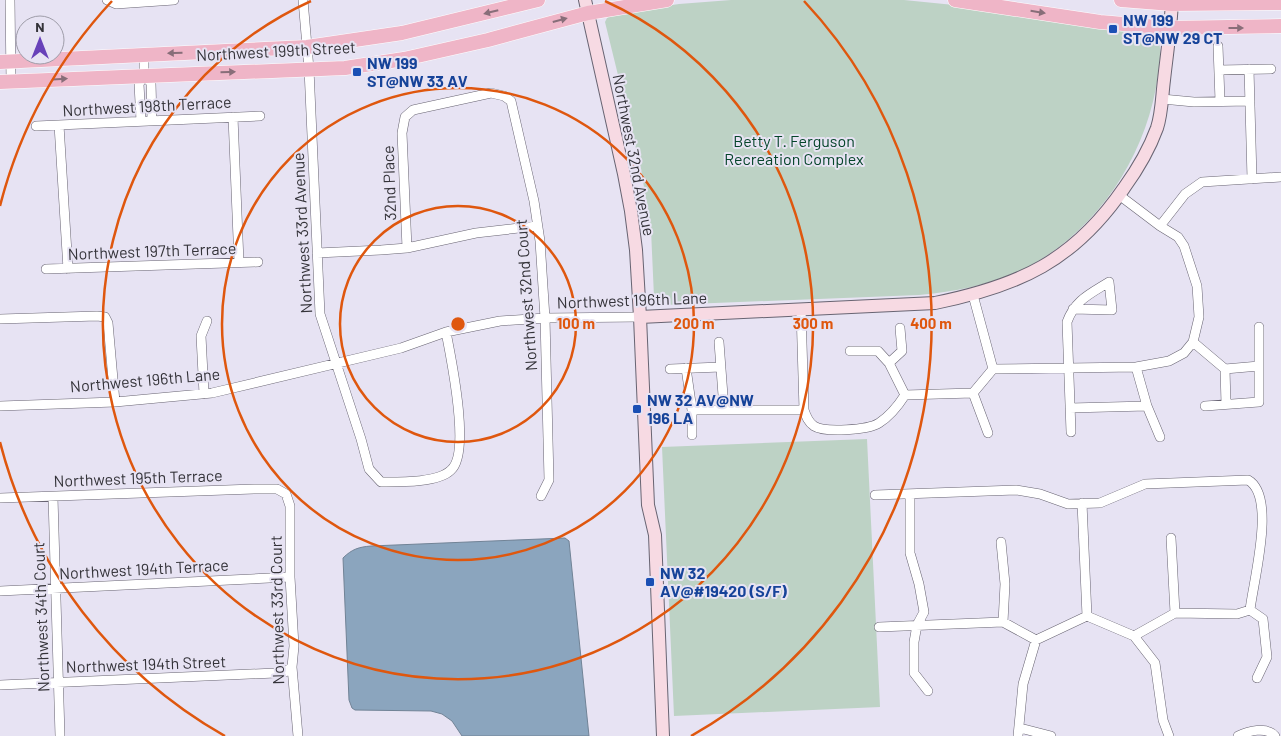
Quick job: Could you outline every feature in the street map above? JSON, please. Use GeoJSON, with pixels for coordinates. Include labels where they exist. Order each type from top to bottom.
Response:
{"type":"FeatureCollection","features":[{"type":"Feature","properties":{"kind":"main road","name":"Northwest 199th Street"},"geometry":{"type":"LineString","coordinates":[[6,61],[307,47],[402,34],[538,0]]}},
{"type":"Feature","properties":{"kind":"main road","name":"Northwest 199th Street"},"geometry":{"type":"LineString","coordinates":[[6,82],[345,68],[404,59],[488,40],[586,6],[667,0]]}},
{"type":"Feature","properties":{"kind":"main road"},"geometry":{"type":"LineString","coordinates":[[955,0],[1100,22],[1170,28],[1281,26]]}},
{"type":"Feature","properties":{"kind":"main road"},"geometry":{"type":"LineString","coordinates":[[1121,0],[1281,3]]}},
{"type":"Feature","properties":{"kind":"street"},"geometry":{"type":"LineString","coordinates":[[6,82],[10,0]]}},
{"type":"Feature","properties":{"kind":"street"},"geometry":{"type":"LineString","coordinates":[[107,0],[116,4],[174,0]]}},
{"type":"Feature","properties":{"kind":"street","name":"Northwest 33rd Avenue"},"geometry":{"type":"LineString","coordinates":[[303,0],[309,69],[320,314],[361,439],[368,469],[381,482],[425,480],[445,475],[456,464],[459,454],[457,393],[446,332]]}},
{"type":"Feature","properties":{"kind":"street","name":"Northwest 196th Lane"},"geometry":{"type":"LineString","coordinates":[[0,406],[115,402],[204,394],[401,348],[446,332],[500,321],[545,318],[640,317],[935,303],[973,295],[1017,280],[1066,251],[1083,238],[1120,195],[1137,169],[1157,128],[1162,99],[1172,2]]}},
{"type":"Feature","properties":{"kind":"street","name":"Northwest 32nd Avenue"},"geometry":{"type":"LineString","coordinates":[[586,6],[621,158],[636,250],[645,468],[648,505],[655,536],[663,736]]}},
{"type":"Feature","properties":{"kind":"street"},"geometry":{"type":"LineString","coordinates":[[1218,46],[1220,102]]}},
{"type":"Feature","properties":{"kind":"street"},"geometry":{"type":"LineString","coordinates":[[140,121],[139,84],[144,75],[144,54]]}},
{"type":"Feature","properties":{"kind":"street"},"geometry":{"type":"LineString","coordinates":[[1249,69],[1252,179]]}},
{"type":"Feature","properties":{"kind":"street"},"geometry":{"type":"LineString","coordinates":[[1219,70],[1271,69]]}},
{"type":"Feature","properties":{"kind":"street"},"geometry":{"type":"LineString","coordinates":[[144,75],[151,83],[152,120]]}},
{"type":"Feature","properties":{"kind":"street","name":"Northwest 32nd Court"},"geometry":{"type":"LineString","coordinates":[[405,117],[414,110],[491,93],[504,96],[511,101],[534,201],[540,241],[545,318],[549,480],[541,496]]}},
{"type":"Feature","properties":{"kind":"street"},"geometry":{"type":"LineString","coordinates":[[1162,99],[1194,102],[1250,101]]}},
{"type":"Feature","properties":{"kind":"street","name":"Northwest 198th Terrace"},"geometry":{"type":"LineString","coordinates":[[36,126],[260,116]]}},
{"type":"Feature","properties":{"kind":"street"},"geometry":{"type":"LineString","coordinates":[[234,117],[239,262]]}},
{"type":"Feature","properties":{"kind":"street","name":"32nd Place"},"geometry":{"type":"LineString","coordinates":[[405,117],[402,133],[406,248]]}},
{"type":"Feature","properties":{"kind":"street"},"geometry":{"type":"LineString","coordinates":[[59,125],[68,269]]}},
{"type":"Feature","properties":{"kind":"street"},"geometry":{"type":"LineString","coordinates":[[1160,226],[1185,194],[1202,182],[1281,178]]}},
{"type":"Feature","properties":{"kind":"street"},"geometry":{"type":"LineString","coordinates":[[993,369],[1136,367],[1169,362],[1184,353],[1193,342],[1199,317],[1197,286],[1184,246],[1178,237],[1160,226],[1120,195]]}},
{"type":"Feature","properties":{"kind":"street"},"geometry":{"type":"LineString","coordinates":[[317,253],[406,248],[476,233],[537,226]]}},
{"type":"Feature","properties":{"kind":"street","name":"Northwest 197th Terrace"},"geometry":{"type":"LineString","coordinates":[[46,269],[258,262]]}},
{"type":"Feature","properties":{"kind":"street"},"geometry":{"type":"LineString","coordinates":[[1071,432],[1067,322],[1073,309],[1082,299],[1109,282],[1112,310],[1073,309]]}},
{"type":"Feature","properties":{"kind":"street"},"geometry":{"type":"LineString","coordinates":[[973,295],[993,369]]}},
{"type":"Feature","properties":{"kind":"street"},"geometry":{"type":"LineString","coordinates":[[801,310],[804,410],[808,420],[814,426],[824,429],[864,428],[877,424],[896,409],[906,395]]}},
{"type":"Feature","properties":{"kind":"street"},"geometry":{"type":"LineString","coordinates":[[0,319],[104,317],[108,323],[115,402]]}},
{"type":"Feature","properties":{"kind":"street"},"geometry":{"type":"LineString","coordinates":[[204,394],[201,336],[207,321]]}},
{"type":"Feature","properties":{"kind":"street"},"geometry":{"type":"LineString","coordinates":[[1205,406],[1259,402],[1259,327]]}},
{"type":"Feature","properties":{"kind":"street"},"geometry":{"type":"LineString","coordinates":[[889,363],[902,351],[900,328]]}},
{"type":"Feature","properties":{"kind":"street"},"geometry":{"type":"LineString","coordinates":[[719,342],[724,409]]}},
{"type":"Feature","properties":{"kind":"street"},"geometry":{"type":"LineString","coordinates":[[1193,342],[1225,369],[1259,366]]}},
{"type":"Feature","properties":{"kind":"street"},"geometry":{"type":"LineString","coordinates":[[850,351],[878,351],[889,363],[906,395]]}},
{"type":"Feature","properties":{"kind":"street"},"geometry":{"type":"LineString","coordinates":[[670,369],[721,367]]}},
{"type":"Feature","properties":{"kind":"street"},"geometry":{"type":"LineString","coordinates":[[1136,367],[1147,406],[1160,437]]}},
{"type":"Feature","properties":{"kind":"street"},"geometry":{"type":"LineString","coordinates":[[686,368],[692,410],[692,435]]}},
{"type":"Feature","properties":{"kind":"street"},"geometry":{"type":"LineString","coordinates":[[906,395],[973,393],[993,369]]}},
{"type":"Feature","properties":{"kind":"street"},"geometry":{"type":"LineString","coordinates":[[1225,369],[1226,404]]}},
{"type":"Feature","properties":{"kind":"street"},"geometry":{"type":"LineString","coordinates":[[973,393],[988,433]]}},
{"type":"Feature","properties":{"kind":"street"},"geometry":{"type":"LineString","coordinates":[[1070,408],[1147,406]]}},
{"type":"Feature","properties":{"kind":"street"},"geometry":{"type":"LineString","coordinates":[[692,410],[804,410]]}},
{"type":"Feature","properties":{"kind":"street"},"geometry":{"type":"LineString","coordinates":[[875,495],[1016,490],[1040,494],[1068,504],[1100,503],[1145,484],[1248,480],[1253,483],[1259,492],[1262,520],[1260,557],[1250,610]]}},
{"type":"Feature","properties":{"kind":"street","name":"Northwest 195th Terrace"},"geometry":{"type":"LineString","coordinates":[[0,498],[278,489]]}},
{"type":"Feature","properties":{"kind":"street","name":"Northwest 33rd Court"},"geometry":{"type":"LineString","coordinates":[[278,489],[286,494],[290,506],[290,577],[294,646],[292,666],[298,736]]}},
{"type":"Feature","properties":{"kind":"street"},"geometry":{"type":"LineString","coordinates":[[910,494],[910,553],[919,584],[924,612],[917,625],[914,642],[914,673],[928,691]]}},
{"type":"Feature","properties":{"kind":"street","name":"Northwest 34th Court"},"geometry":{"type":"LineString","coordinates":[[53,497],[60,736]]}},
{"type":"Feature","properties":{"kind":"street"},"geometry":{"type":"LineString","coordinates":[[1082,503],[1088,616]]}},
{"type":"Feature","properties":{"kind":"street"},"geometry":{"type":"LineString","coordinates":[[1171,538],[1175,613]]}},
{"type":"Feature","properties":{"kind":"street"},"geometry":{"type":"LineString","coordinates":[[1001,542],[1006,584],[1002,622]]}},
{"type":"Feature","properties":{"kind":"street","name":"Northwest 194th Terrace"},"geometry":{"type":"LineString","coordinates":[[0,591],[290,577]]}},
{"type":"Feature","properties":{"kind":"street"},"geometry":{"type":"LineString","coordinates":[[1134,636],[1175,613],[1237,614],[1250,610]]}},
{"type":"Feature","properties":{"kind":"street"},"geometry":{"type":"LineString","coordinates":[[1250,610],[1263,619],[1265,631],[1267,657],[1258,678]]}},
{"type":"Feature","properties":{"kind":"street"},"geometry":{"type":"LineString","coordinates":[[1051,736],[1019,732],[1023,684],[1036,640],[1088,616],[1134,636],[1155,663],[1163,720],[1169,736]]}},
{"type":"Feature","properties":{"kind":"street"},"geometry":{"type":"LineString","coordinates":[[879,627],[1002,622],[1036,640]]}},
{"type":"Feature","properties":{"kind":"street","name":"Northwest 194th Street"},"geometry":{"type":"LineString","coordinates":[[0,685],[275,674],[285,672],[292,666]]}},
{"type":"Feature","properties":{"kind":"street"},"geometry":{"type":"LineString","coordinates":[[1238,736],[1258,730],[1272,733],[1275,736]]}},
{"type":"Feature","properties":{"kind":"green space","name":"Betty T. Ferguson Recreation Complex"},"geometry":{"type":"Polygon","coordinates":[[[731,0],[904,0],[964,6],[1152,34],[1159,42],[1160,53],[1152,105],[1143,135],[1130,163],[1114,189],[1095,214],[1049,254],[1010,275],[972,287],[919,295],[665,305],[658,302],[654,297],[651,230],[641,169],[605,22],[612,14],[679,4],[731,0]]]}},
{"type":"Feature","properties":{"kind":"green space"},"geometry":{"type":"Polygon","coordinates":[[[867,439],[880,707],[674,716],[662,447],[867,439]]]}},
{"type":"Feature","properties":{"kind":"water"},"geometry":{"type":"Polygon","coordinates":[[[565,538],[569,541],[589,736],[462,736],[452,721],[442,714],[431,711],[355,710],[352,708],[349,700],[343,558],[349,552],[371,546],[565,538]]]}},
{"type":"Feature","properties":{"kind":"place","name":"NW 199 ST@NW 29 CT"},"geometry":{"type":"Point","coordinates":[1113,29]}},
{"type":"Feature","properties":{"kind":"place","name":"NW 199 ST@NW 33 AV"},"geometry":{"type":"Point","coordinates":[357,72]}},
{"type":"Feature","properties":{"kind":"place","name":"NW 32 AV@NW 196 LA"},"geometry":{"type":"Point","coordinates":[637,409]}},
{"type":"Feature","properties":{"kind":"place","name":"NW 32 AV@#19420 (S/F)"},"geometry":{"type":"Point","coordinates":[650,582]}}]}
